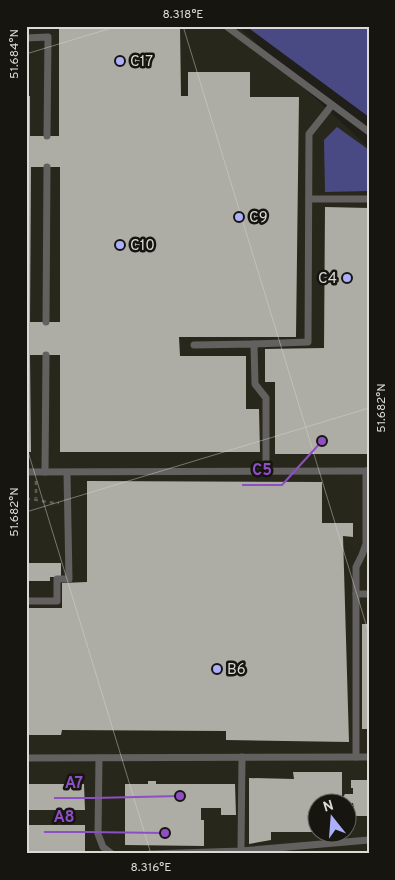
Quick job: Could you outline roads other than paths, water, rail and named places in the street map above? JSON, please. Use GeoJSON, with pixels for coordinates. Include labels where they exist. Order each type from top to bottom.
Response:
{"type":"FeatureCollection","features":[{"type":"Feature","properties":{"kind":"lane"},"geometry":{"type":"LineString","coordinates":[[226,26],[369,132]]}},
{"type":"Feature","properties":{"kind":"lane"},"geometry":{"type":"LineString","coordinates":[[26,38],[48,37],[47,136]]}},
{"type":"Feature","properties":{"kind":"lane"},"geometry":{"type":"LineString","coordinates":[[194,344],[308,342],[309,134],[332,105]]}},
{"type":"Feature","properties":{"kind":"lane"},"geometry":{"type":"LineString","coordinates":[[46,322],[47,167]]}},
{"type":"Feature","properties":{"kind":"lane"},"geometry":{"type":"LineString","coordinates":[[309,199],[369,199]]}},
{"type":"Feature","properties":{"kind":"lane"},"geometry":{"type":"LineString","coordinates":[[254,344],[255,384],[266,398],[266,472]]}},
{"type":"Feature","properties":{"kind":"lane"},"geometry":{"type":"LineString","coordinates":[[45,472],[46,355]]}},
{"type":"Feature","properties":{"kind":"lane"},"geometry":{"type":"LineString","coordinates":[[26,472],[368,472],[366,544],[356,567],[356,757]]}},
{"type":"Feature","properties":{"kind":"lane"},"geometry":{"type":"LineString","coordinates":[[26,602],[57,601],[57,579],[69,579],[67,472]]}},
{"type":"Feature","properties":{"kind":"lane"},"geometry":{"type":"LineString","coordinates":[[356,594],[369,594]]}},
{"type":"Feature","properties":{"kind":"lane"},"geometry":{"type":"LineString","coordinates":[[241,851],[242,757]]}},
{"type":"Feature","properties":{"kind":"lane"},"geometry":{"type":"LineString","coordinates":[[26,758],[369,757]]}},
{"type":"Feature","properties":{"kind":"lane"},"geometry":{"type":"LineString","coordinates":[[99,758],[98,834],[103,847],[112,854]]}},
{"type":"Feature","properties":{"kind":"lane"},"geometry":{"type":"LineString","coordinates":[[150,854],[241,851],[369,840]]}},
{"type":"Feature","properties":{"kind":"place","name":"C17"},"geometry":{"type":"Point","coordinates":[120,61]}},
{"type":"Feature","properties":{"kind":"place","name":"C9"},"geometry":{"type":"Point","coordinates":[239,217]}},
{"type":"Feature","properties":{"kind":"place","name":"C10"},"geometry":{"type":"Point","coordinates":[120,245]}},
{"type":"Feature","properties":{"kind":"place","name":"C4"},"geometry":{"type":"Point","coordinates":[347,278]}},
{"type":"Feature","properties":{"kind":"place","name":"C5"},"geometry":{"type":"Point","coordinates":[322,441]}},
{"type":"Feature","properties":{"kind":"place","name":"B6"},"geometry":{"type":"Point","coordinates":[217,669]}},
{"type":"Feature","properties":{"kind":"place","name":"A7"},"geometry":{"type":"Point","coordinates":[180,796]}},
{"type":"Feature","properties":{"kind":"place","name":"A8"},"geometry":{"type":"Point","coordinates":[165,833]}}]}
